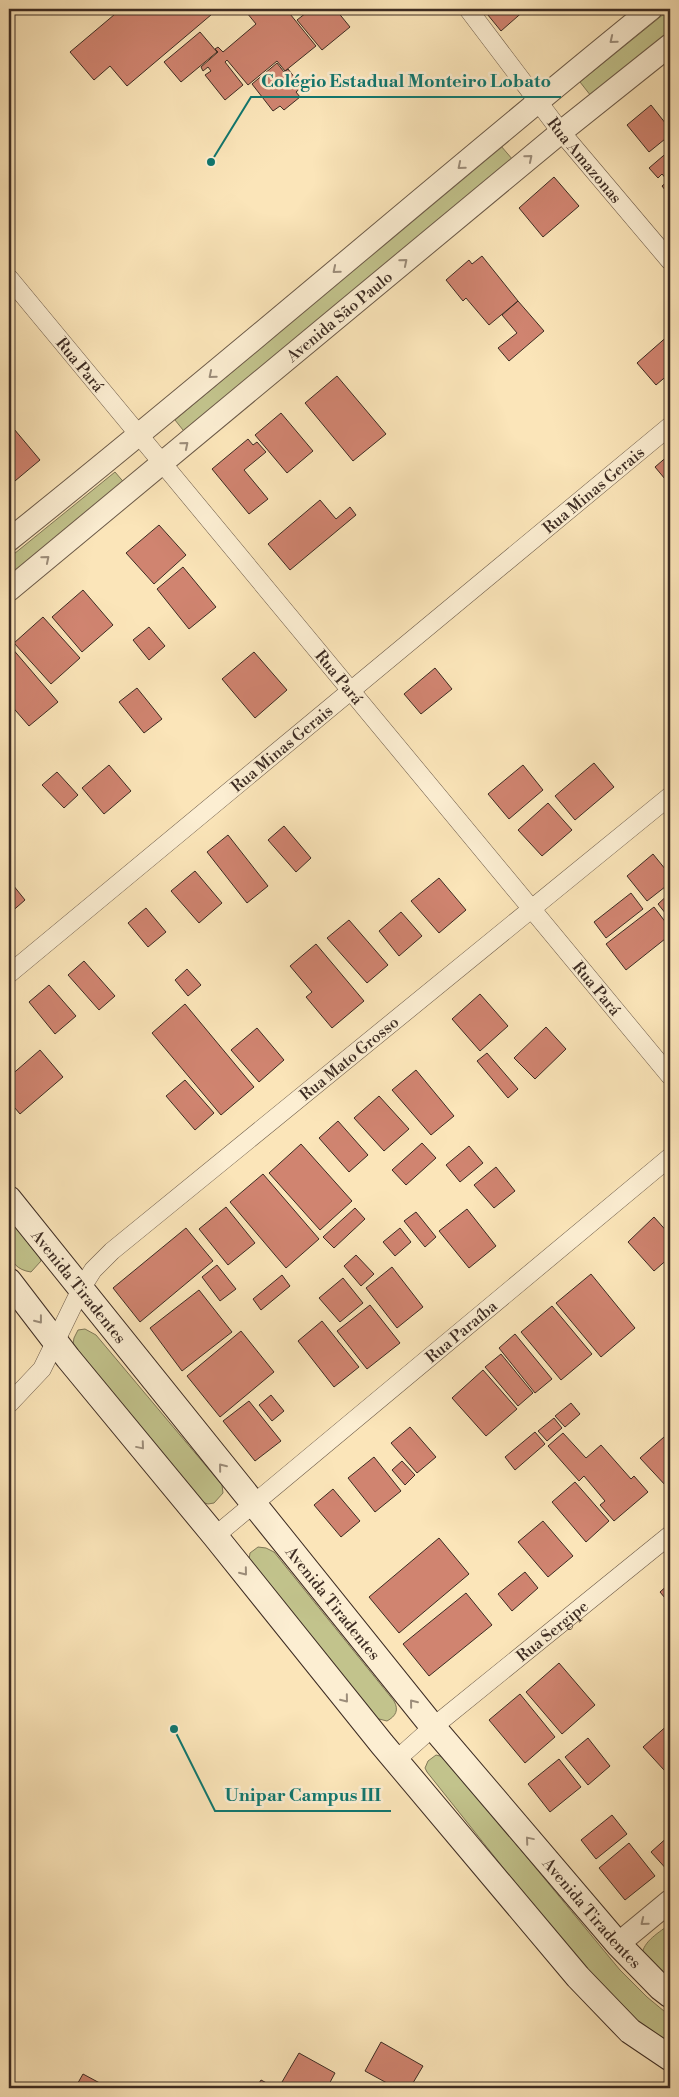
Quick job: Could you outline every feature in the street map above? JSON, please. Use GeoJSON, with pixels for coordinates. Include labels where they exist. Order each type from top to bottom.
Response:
{"type":"FeatureCollection","features":[{"type":"Feature","properties":{"kind":"main road","name":"Avenida Tiradentes"},"geometry":{"type":"LineString","coordinates":[[9,1199],[433,1727],[618,1944],[670,1995]]}},
{"type":"Feature","properties":{"kind":"main road"},"geometry":{"type":"LineString","coordinates":[[9,1282],[56,1343],[216,1536],[395,1761],[608,2010],[630,2031],[670,2058]]}},
{"type":"Feature","properties":{"kind":"street","name":"Rua Amazonas"},"geometry":{"type":"LineString","coordinates":[[468,9],[561,132],[670,261]]}},
{"type":"Feature","properties":{"kind":"street"},"geometry":{"type":"LineString","coordinates":[[9,540],[140,436],[538,100],[650,9]]}},
{"type":"Feature","properties":{"kind":"street","name":"Avenida São Paulo"},"geometry":{"type":"LineString","coordinates":[[9,590],[561,132],[670,46]]}},
{"type":"Feature","properties":{"kind":"street","name":"Rua Pará"},"geometry":{"type":"LineString","coordinates":[[9,278],[670,1076]]}},
{"type":"Feature","properties":{"kind":"street","name":"Rua Minas Gerais"},"geometry":{"type":"LineString","coordinates":[[9,974],[670,426]]}},
{"type":"Feature","properties":{"kind":"street","name":"Rua Mato Grosso"},"geometry":{"type":"LineString","coordinates":[[9,1404],[42,1369],[80,1289],[93,1270],[112,1251],[670,796]]}},
{"type":"Feature","properties":{"kind":"street","name":"Rua Paraíba"},"geometry":{"type":"LineString","coordinates":[[216,1536],[670,1157]]}},
{"type":"Feature","properties":{"kind":"street","name":"Rua Sergipe"},"geometry":{"type":"LineString","coordinates":[[395,1761],[433,1727],[670,1535]]}},
{"type":"Feature","properties":{"kind":"street"},"geometry":{"type":"LineString","coordinates":[[618,1944],[670,1901]]}},
{"type":"Feature","properties":{"kind":"green space"},"geometry":{"type":"Polygon","coordinates":[[[670,9],[670,32],[591,96],[580,82],[670,9]]]}},
{"type":"Feature","properties":{"kind":"green space"},"geometry":{"type":"Polygon","coordinates":[[[501,146],[513,160],[187,435],[175,420],[501,146]]]}},
{"type":"Feature","properties":{"kind":"green space"},"geometry":{"type":"Polygon","coordinates":[[[115,472],[127,486],[9,582],[9,558],[115,472]]]}},
{"type":"Feature","properties":{"kind":"green space"},"geometry":{"type":"Polygon","coordinates":[[[9,1217],[38,1253],[41,1261],[31,1272],[15,1265],[11,1258],[8,1243],[9,1217]]]}},
{"type":"Feature","properties":{"kind":"green space"},"geometry":{"type":"Polygon","coordinates":[[[85,1329],[96,1335],[222,1485],[223,1493],[214,1503],[208,1504],[199,1501],[73,1344],[78,1330],[85,1329]]]}},
{"type":"Feature","properties":{"kind":"green space"},"geometry":{"type":"Polygon","coordinates":[[[258,1547],[274,1552],[394,1701],[396,1710],[390,1719],[387,1721],[375,1718],[249,1560],[250,1553],[258,1547]]]}},
{"type":"Feature","properties":{"kind":"green space"},"geometry":{"type":"Polygon","coordinates":[[[436,1755],[444,1757],[620,1970],[647,1997],[670,2016],[670,2046],[632,2017],[598,1982],[508,1874],[427,1772],[425,1768],[428,1761],[436,1755]]]}},
{"type":"Feature","properties":{"kind":"green space"},"geometry":{"type":"Polygon","coordinates":[[[670,1924],[670,1986],[642,1955],[645,1945],[670,1924]]]}},
{"type":"Feature","properties":{"kind":"building"},"geometry":{"type":"Polygon","coordinates":[[[121,9],[218,9],[127,86],[110,66],[94,80],[70,52],[121,9]]]}},
{"type":"Feature","properties":{"kind":"building"},"geometry":{"type":"Polygon","coordinates":[[[252,9],[286,9],[316,46],[285,71],[277,61],[248,85],[227,60],[225,62],[243,85],[225,100],[205,75],[211,71],[208,67],[203,71],[201,67],[218,52],[215,49],[218,47],[223,52],[256,24],[247,13],[252,9]]]}},
{"type":"Feature","properties":{"kind":"building"},"geometry":{"type":"Polygon","coordinates":[[[311,9],[340,9],[337,11],[350,27],[322,50],[297,20],[311,9]]]}},
{"type":"Feature","properties":{"kind":"building"},"geometry":{"type":"Polygon","coordinates":[[[483,9],[526,9],[501,31],[483,9]]]}},
{"type":"Feature","properties":{"kind":"building"},"geometry":{"type":"Polygon","coordinates":[[[200,32],[217,52],[181,82],[164,62],[200,32]]]}},
{"type":"Feature","properties":{"kind":"building"},"geometry":{"type":"Polygon","coordinates":[[[277,63],[284,72],[288,69],[302,87],[296,92],[300,97],[284,110],[280,106],[273,111],[252,84],[277,63]]]}},
{"type":"Feature","properties":{"kind":"building"},"geometry":{"type":"Polygon","coordinates":[[[651,105],[670,129],[670,135],[649,152],[627,125],[651,105]]]}},
{"type":"Feature","properties":{"kind":"building"},"geometry":{"type":"Polygon","coordinates":[[[670,150],[669,195],[662,186],[668,181],[662,174],[658,178],[649,168],[670,150]]]}},
{"type":"Feature","properties":{"kind":"building"},"geometry":{"type":"Polygon","coordinates":[[[554,177],[579,206],[543,237],[519,208],[554,177]]]}},
{"type":"Feature","properties":{"kind":"building"},"geometry":{"type":"Polygon","coordinates":[[[482,256],[518,301],[489,325],[466,298],[463,301],[446,280],[469,260],[472,264],[482,256]]]}},
{"type":"Feature","properties":{"kind":"building"},"geometry":{"type":"Polygon","coordinates":[[[518,301],[544,331],[509,361],[498,348],[517,333],[502,315],[518,301]]]}},
{"type":"Feature","properties":{"kind":"building"},"geometry":{"type":"Polygon","coordinates":[[[670,334],[670,373],[656,385],[637,363],[670,334]]]}},
{"type":"Feature","properties":{"kind":"building"},"geometry":{"type":"Polygon","coordinates":[[[337,376],[386,434],[353,461],[305,403],[337,376]]]}},
{"type":"Feature","properties":{"kind":"building"},"geometry":{"type":"Polygon","coordinates":[[[281,413],[313,451],[287,473],[255,435],[281,413]]]}},
{"type":"Feature","properties":{"kind":"building"},"geometry":{"type":"Polygon","coordinates":[[[9,423],[40,460],[9,486],[9,423]]]}},
{"type":"Feature","properties":{"kind":"building"},"geometry":{"type":"Polygon","coordinates":[[[248,439],[253,445],[257,442],[266,452],[244,470],[268,499],[249,514],[212,469],[248,439]]]}},
{"type":"Feature","properties":{"kind":"building"},"geometry":{"type":"Polygon","coordinates":[[[670,454],[670,485],[655,467],[670,454]]]}},
{"type":"Feature","properties":{"kind":"building"},"geometry":{"type":"Polygon","coordinates":[[[320,500],[336,519],[350,507],[356,515],[290,570],[268,544],[320,500]]]}},
{"type":"Feature","properties":{"kind":"building"},"geometry":{"type":"Polygon","coordinates":[[[159,525],[186,555],[154,584],[126,553],[159,525]]]}},
{"type":"Feature","properties":{"kind":"building"},"geometry":{"type":"Polygon","coordinates":[[[183,567],[216,607],[189,629],[157,589],[183,567]]]}},
{"type":"Feature","properties":{"kind":"building"},"geometry":{"type":"Polygon","coordinates":[[[83,590],[113,625],[82,652],[52,617],[83,590]]]}},
{"type":"Feature","properties":{"kind":"building"},"geometry":{"type":"Polygon","coordinates":[[[43,617],[80,658],[51,684],[14,643],[43,617]]]}},
{"type":"Feature","properties":{"kind":"building"},"geometry":{"type":"Polygon","coordinates":[[[149,627],[165,646],[149,660],[133,640],[149,627]]]}},
{"type":"Feature","properties":{"kind":"building"},"geometry":{"type":"Polygon","coordinates":[[[11,647],[58,702],[29,726],[9,703],[9,649],[11,647]]]}},
{"type":"Feature","properties":{"kind":"building"},"geometry":{"type":"Polygon","coordinates":[[[254,652],[287,690],[255,718],[222,679],[254,652]]]}},
{"type":"Feature","properties":{"kind":"building"},"geometry":{"type":"Polygon","coordinates":[[[435,668],[452,689],[421,714],[404,694],[435,668]]]}},
{"type":"Feature","properties":{"kind":"building"},"geometry":{"type":"Polygon","coordinates":[[[137,688],[162,719],[144,733],[119,702],[137,688]]]}},
{"type":"Feature","properties":{"kind":"building"},"geometry":{"type":"Polygon","coordinates":[[[594,763],[614,787],[575,820],[555,796],[594,763]]]}},
{"type":"Feature","properties":{"kind":"building"},"geometry":{"type":"Polygon","coordinates":[[[109,765],[131,791],[104,814],[82,788],[109,765]]]}},
{"type":"Feature","properties":{"kind":"building"},"geometry":{"type":"Polygon","coordinates":[[[523,765],[543,790],[509,819],[488,794],[523,765]]]}},
{"type":"Feature","properties":{"kind":"building"},"geometry":{"type":"Polygon","coordinates":[[[57,772],[78,795],[64,808],[42,785],[57,772]]]}},
{"type":"Feature","properties":{"kind":"building"},"geometry":{"type":"Polygon","coordinates":[[[548,803],[572,830],[542,856],[518,830],[548,803]]]}},
{"type":"Feature","properties":{"kind":"building"},"geometry":{"type":"Polygon","coordinates":[[[284,826],[311,858],[296,872],[268,840],[284,826]]]}},
{"type":"Feature","properties":{"kind":"building"},"geometry":{"type":"Polygon","coordinates":[[[228,835],[268,886],[247,903],[207,852],[228,835]]]}},
{"type":"Feature","properties":{"kind":"building"},"geometry":{"type":"Polygon","coordinates":[[[653,854],[670,875],[670,883],[647,901],[627,876],[653,854]]]}},
{"type":"Feature","properties":{"kind":"building"},"geometry":{"type":"Polygon","coordinates":[[[195,871],[222,903],[199,923],[171,891],[195,871]]]}},
{"type":"Feature","properties":{"kind":"building"},"geometry":{"type":"Polygon","coordinates":[[[439,878],[466,910],[439,933],[411,901],[439,878]]]}},
{"type":"Feature","properties":{"kind":"building"},"geometry":{"type":"Polygon","coordinates":[[[9,880],[25,900],[9,914],[9,880]]]}},
{"type":"Feature","properties":{"kind":"building"},"geometry":{"type":"Polygon","coordinates":[[[631,893],[643,909],[606,938],[594,922],[631,893]]]}},
{"type":"Feature","properties":{"kind":"building"},"geometry":{"type":"Polygon","coordinates":[[[670,893],[670,919],[658,904],[670,893]]]}},
{"type":"Feature","properties":{"kind":"building"},"geometry":{"type":"Polygon","coordinates":[[[654,907],[670,928],[670,935],[626,970],[606,944],[654,907]]]}},
{"type":"Feature","properties":{"kind":"building"},"geometry":{"type":"Polygon","coordinates":[[[146,908],[166,932],[148,947],[128,923],[146,908]]]}},
{"type":"Feature","properties":{"kind":"building"},"geometry":{"type":"Polygon","coordinates":[[[401,912],[422,936],[399,956],[379,931],[401,912]]]}},
{"type":"Feature","properties":{"kind":"building"},"geometry":{"type":"Polygon","coordinates":[[[349,920],[388,965],[367,983],[327,938],[349,920]]]}},
{"type":"Feature","properties":{"kind":"building"},"geometry":{"type":"Polygon","coordinates":[[[316,944],[364,1001],[332,1028],[306,997],[312,992],[290,966],[316,944]]]}},
{"type":"Feature","properties":{"kind":"building"},"geometry":{"type":"Polygon","coordinates":[[[84,961],[115,996],[99,1010],[68,975],[84,961]]]}},
{"type":"Feature","properties":{"kind":"building"},"geometry":{"type":"Polygon","coordinates":[[[187,969],[201,985],[188,996],[175,980],[187,969]]]}},
{"type":"Feature","properties":{"kind":"building"},"geometry":{"type":"Polygon","coordinates":[[[49,985],[76,1016],[55,1034],[29,1002],[49,985]]]}},
{"type":"Feature","properties":{"kind":"building"},"geometry":{"type":"Polygon","coordinates":[[[480,994],[508,1026],[480,1051],[452,1019],[480,994]]]}},
{"type":"Feature","properties":{"kind":"building"},"geometry":{"type":"Polygon","coordinates":[[[185,1004],[254,1087],[221,1115],[152,1033],[185,1004]]]}},
{"type":"Feature","properties":{"kind":"building"},"geometry":{"type":"Polygon","coordinates":[[[546,1027],[566,1049],[535,1079],[514,1058],[546,1027]]]}},
{"type":"Feature","properties":{"kind":"building"},"geometry":{"type":"Polygon","coordinates":[[[257,1028],[284,1060],[259,1082],[231,1050],[257,1028]]]}},
{"type":"Feature","properties":{"kind":"building"},"geometry":{"type":"Polygon","coordinates":[[[40,1050],[63,1077],[20,1114],[9,1101],[9,1077],[40,1050]]]}},
{"type":"Feature","properties":{"kind":"building"},"geometry":{"type":"Polygon","coordinates":[[[487,1053],[518,1089],[508,1098],[477,1061],[487,1053]]]}},
{"type":"Feature","properties":{"kind":"building"},"geometry":{"type":"Polygon","coordinates":[[[416,1070],[454,1116],[431,1135],[392,1090],[416,1070]]]}},
{"type":"Feature","properties":{"kind":"building"},"geometry":{"type":"Polygon","coordinates":[[[185,1080],[214,1113],[195,1130],[166,1096],[185,1080]]]}},
{"type":"Feature","properties":{"kind":"building"},"geometry":{"type":"Polygon","coordinates":[[[379,1096],[409,1129],[384,1151],[354,1118],[379,1096]]]}},
{"type":"Feature","properties":{"kind":"building"},"geometry":{"type":"Polygon","coordinates":[[[338,1121],[368,1155],[349,1172],[319,1138],[338,1121]]]}},
{"type":"Feature","properties":{"kind":"building"},"geometry":{"type":"Polygon","coordinates":[[[422,1143],[436,1158],[406,1185],[392,1170],[422,1143]]]}},
{"type":"Feature","properties":{"kind":"building"},"geometry":{"type":"Polygon","coordinates":[[[301,1144],[352,1201],[320,1230],[269,1173],[301,1144]]]}},
{"type":"Feature","properties":{"kind":"building"},"geometry":{"type":"Polygon","coordinates":[[[469,1146],[483,1163],[460,1182],[446,1165],[469,1146]]]}},
{"type":"Feature","properties":{"kind":"building"},"geometry":{"type":"Polygon","coordinates":[[[496,1167],[515,1191],[494,1208],[474,1185],[496,1167]]]}},
{"type":"Feature","properties":{"kind":"building"},"geometry":{"type":"Polygon","coordinates":[[[263,1174],[319,1239],[286,1268],[230,1202],[263,1174]]]}},
{"type":"Feature","properties":{"kind":"building"},"geometry":{"type":"Polygon","coordinates":[[[226,1207],[255,1243],[228,1265],[199,1229],[226,1207]]]}},
{"type":"Feature","properties":{"kind":"building"},"geometry":{"type":"Polygon","coordinates":[[[355,1208],[365,1219],[334,1248],[323,1237],[355,1208]]]}},
{"type":"Feature","properties":{"kind":"building"},"geometry":{"type":"Polygon","coordinates":[[[467,1209],[496,1246],[469,1268],[439,1231],[467,1209]]]}},
{"type":"Feature","properties":{"kind":"building"},"geometry":{"type":"Polygon","coordinates":[[[416,1212],[436,1237],[425,1247],[404,1221],[416,1212]]]}},
{"type":"Feature","properties":{"kind":"building"},"geometry":{"type":"Polygon","coordinates":[[[654,1217],[670,1235],[670,1257],[654,1271],[628,1242],[654,1217]]]}},
{"type":"Feature","properties":{"kind":"building"},"geometry":{"type":"Polygon","coordinates":[[[186,1228],[213,1261],[140,1322],[113,1288],[186,1228]]]}},
{"type":"Feature","properties":{"kind":"building"},"geometry":{"type":"Polygon","coordinates":[[[400,1228],[411,1242],[395,1256],[383,1242],[400,1228]]]}},
{"type":"Feature","properties":{"kind":"building"},"geometry":{"type":"Polygon","coordinates":[[[356,1255],[374,1274],[361,1286],[344,1266],[356,1255]]]}},
{"type":"Feature","properties":{"kind":"building"},"geometry":{"type":"Polygon","coordinates":[[[217,1265],[236,1289],[220,1301],[202,1277],[217,1265]]]}},
{"type":"Feature","properties":{"kind":"building"},"geometry":{"type":"Polygon","coordinates":[[[392,1267],[423,1307],[397,1328],[366,1288],[392,1267]]]}},
{"type":"Feature","properties":{"kind":"building"},"geometry":{"type":"Polygon","coordinates":[[[591,1274],[635,1328],[601,1357],[556,1303],[591,1274]]]}},
{"type":"Feature","properties":{"kind":"building"},"geometry":{"type":"Polygon","coordinates":[[[282,1275],[290,1286],[261,1310],[253,1299],[282,1275]]]}},
{"type":"Feature","properties":{"kind":"building"},"geometry":{"type":"Polygon","coordinates":[[[343,1278],[363,1303],[340,1322],[319,1298],[343,1278]]]}},
{"type":"Feature","properties":{"kind":"building"},"geometry":{"type":"Polygon","coordinates":[[[199,1290],[232,1332],[182,1371],[150,1328],[199,1290]]]}},
{"type":"Feature","properties":{"kind":"building"},"geometry":{"type":"Polygon","coordinates":[[[370,1305],[400,1343],[367,1369],[337,1331],[370,1305]]]}},
{"type":"Feature","properties":{"kind":"building"},"geometry":{"type":"Polygon","coordinates":[[[552,1306],[592,1354],[561,1380],[521,1332],[552,1306]]]}},
{"type":"Feature","properties":{"kind":"building"},"geometry":{"type":"Polygon","coordinates":[[[322,1321],[359,1367],[334,1387],[298,1341],[322,1321]]]}},
{"type":"Feature","properties":{"kind":"building"},"geometry":{"type":"Polygon","coordinates":[[[241,1331],[274,1372],[220,1417],[187,1376],[241,1331]]]}},
{"type":"Feature","properties":{"kind":"building"},"geometry":{"type":"Polygon","coordinates":[[[515,1334],[552,1379],[535,1393],[499,1348],[515,1334]]]}},
{"type":"Feature","properties":{"kind":"building"},"geometry":{"type":"Polygon","coordinates":[[[501,1354],[533,1393],[518,1406],[485,1367],[501,1354]]]}},
{"type":"Feature","properties":{"kind":"building"},"geometry":{"type":"Polygon","coordinates":[[[483,1370],[517,1409],[486,1436],[452,1398],[483,1370]]]}},
{"type":"Feature","properties":{"kind":"building"},"geometry":{"type":"Polygon","coordinates":[[[271,1395],[284,1411],[272,1421],[259,1405],[271,1395]]]}},
{"type":"Feature","properties":{"kind":"building"},"geometry":{"type":"Polygon","coordinates":[[[249,1401],[281,1441],[255,1461],[223,1421],[249,1401]]]}},
{"type":"Feature","properties":{"kind":"building"},"geometry":{"type":"Polygon","coordinates":[[[571,1403],[580,1414],[565,1427],[555,1416],[571,1403]]]}},
{"type":"Feature","properties":{"kind":"building"},"geometry":{"type":"Polygon","coordinates":[[[554,1418],[562,1428],[547,1441],[538,1431],[554,1418]]]}},
{"type":"Feature","properties":{"kind":"building"},"geometry":{"type":"Polygon","coordinates":[[[410,1427],[436,1457],[417,1473],[391,1443],[410,1427]]]}},
{"type":"Feature","properties":{"kind":"building"},"geometry":{"type":"Polygon","coordinates":[[[535,1432],[545,1444],[515,1470],[505,1457],[535,1432]]]}},
{"type":"Feature","properties":{"kind":"building"},"geometry":{"type":"Polygon","coordinates":[[[563,1433],[586,1458],[601,1445],[631,1479],[634,1476],[648,1492],[614,1521],[600,1505],[605,1501],[584,1476],[579,1481],[548,1446],[563,1433]]]}},
{"type":"Feature","properties":{"kind":"building"},"geometry":{"type":"Polygon","coordinates":[[[664,1437],[670,1445],[670,1484],[667,1487],[640,1458],[664,1437]]]}},
{"type":"Feature","properties":{"kind":"building"},"geometry":{"type":"Polygon","coordinates":[[[374,1457],[401,1491],[375,1512],[348,1478],[374,1457]]]}},
{"type":"Feature","properties":{"kind":"building"},"geometry":{"type":"Polygon","coordinates":[[[402,1461],[415,1475],[405,1485],[392,1470],[402,1461]]]}},
{"type":"Feature","properties":{"kind":"building"},"geometry":{"type":"Polygon","coordinates":[[[575,1482],[609,1521],[586,1542],[552,1502],[575,1482]]]}},
{"type":"Feature","properties":{"kind":"building"},"geometry":{"type":"Polygon","coordinates":[[[333,1489],[360,1521],[341,1537],[314,1505],[333,1489]]]}},
{"type":"Feature","properties":{"kind":"building"},"geometry":{"type":"Polygon","coordinates":[[[543,1521],[573,1556],[548,1577],[518,1542],[543,1521]]]}},
{"type":"Feature","properties":{"kind":"building"},"geometry":{"type":"Polygon","coordinates":[[[439,1538],[469,1574],[399,1633],[369,1597],[439,1538]]]}},
{"type":"Feature","properties":{"kind":"building"},"geometry":{"type":"Polygon","coordinates":[[[525,1572],[538,1588],[512,1611],[498,1594],[525,1572]]]}},
{"type":"Feature","properties":{"kind":"building"},"geometry":{"type":"Polygon","coordinates":[[[670,1583],[670,1604],[660,1592],[670,1583]]]}},
{"type":"Feature","properties":{"kind":"building"},"geometry":{"type":"Polygon","coordinates":[[[466,1593],[492,1625],[429,1676],[403,1644],[466,1593]]]}},
{"type":"Feature","properties":{"kind":"building"},"geometry":{"type":"Polygon","coordinates":[[[559,1663],[595,1705],[562,1734],[526,1692],[559,1663]]]}},
{"type":"Feature","properties":{"kind":"building"},"geometry":{"type":"Polygon","coordinates":[[[520,1694],[555,1737],[525,1763],[489,1720],[520,1694]]]}},
{"type":"Feature","properties":{"kind":"building"},"geometry":{"type":"Polygon","coordinates":[[[670,1723],[670,1764],[664,1770],[643,1747],[670,1723]]]}},
{"type":"Feature","properties":{"kind":"building"},"geometry":{"type":"Polygon","coordinates":[[[588,1738],[610,1766],[588,1785],[565,1757],[588,1738]]]}},
{"type":"Feature","properties":{"kind":"building"},"geometry":{"type":"Polygon","coordinates":[[[559,1759],[581,1787],[550,1812],[528,1784],[559,1759]]]}},
{"type":"Feature","properties":{"kind":"building"},"geometry":{"type":"Polygon","coordinates":[[[612,1815],[627,1834],[596,1859],[581,1840],[612,1815]]]}},
{"type":"Feature","properties":{"kind":"building"},"geometry":{"type":"Polygon","coordinates":[[[670,1835],[670,1871],[669,1872],[651,1852],[670,1835]]]}},
{"type":"Feature","properties":{"kind":"building"},"geometry":{"type":"Polygon","coordinates":[[[629,1843],[655,1876],[625,1900],[599,1868],[629,1843]]]}},
{"type":"Feature","properties":{"kind":"building"},"geometry":{"type":"Polygon","coordinates":[[[381,2042],[423,2066],[410,2088],[396,2088],[365,2071],[381,2042]]]}},
{"type":"Feature","properties":{"kind":"building"},"geometry":{"type":"Polygon","coordinates":[[[299,2053],[335,2073],[327,2088],[293,2088],[282,2082],[299,2053]]]}},
{"type":"Feature","properties":{"kind":"building"},"geometry":{"type":"Polygon","coordinates":[[[83,2074],[109,2088],[75,2088],[83,2074]]]}},
{"type":"Feature","properties":{"kind":"building"},"geometry":{"type":"Polygon","coordinates":[[[261,2080],[276,2088],[256,2088],[261,2080]]]}},
{"type":"Feature","properties":{"kind":"place","name":"Colégio Estadual Monteiro Lobato"},"geometry":{"type":"Point","coordinates":[211,162]}},
{"type":"Feature","properties":{"kind":"place","name":"Unipar Campus III"},"geometry":{"type":"Point","coordinates":[174,1729]}}]}
